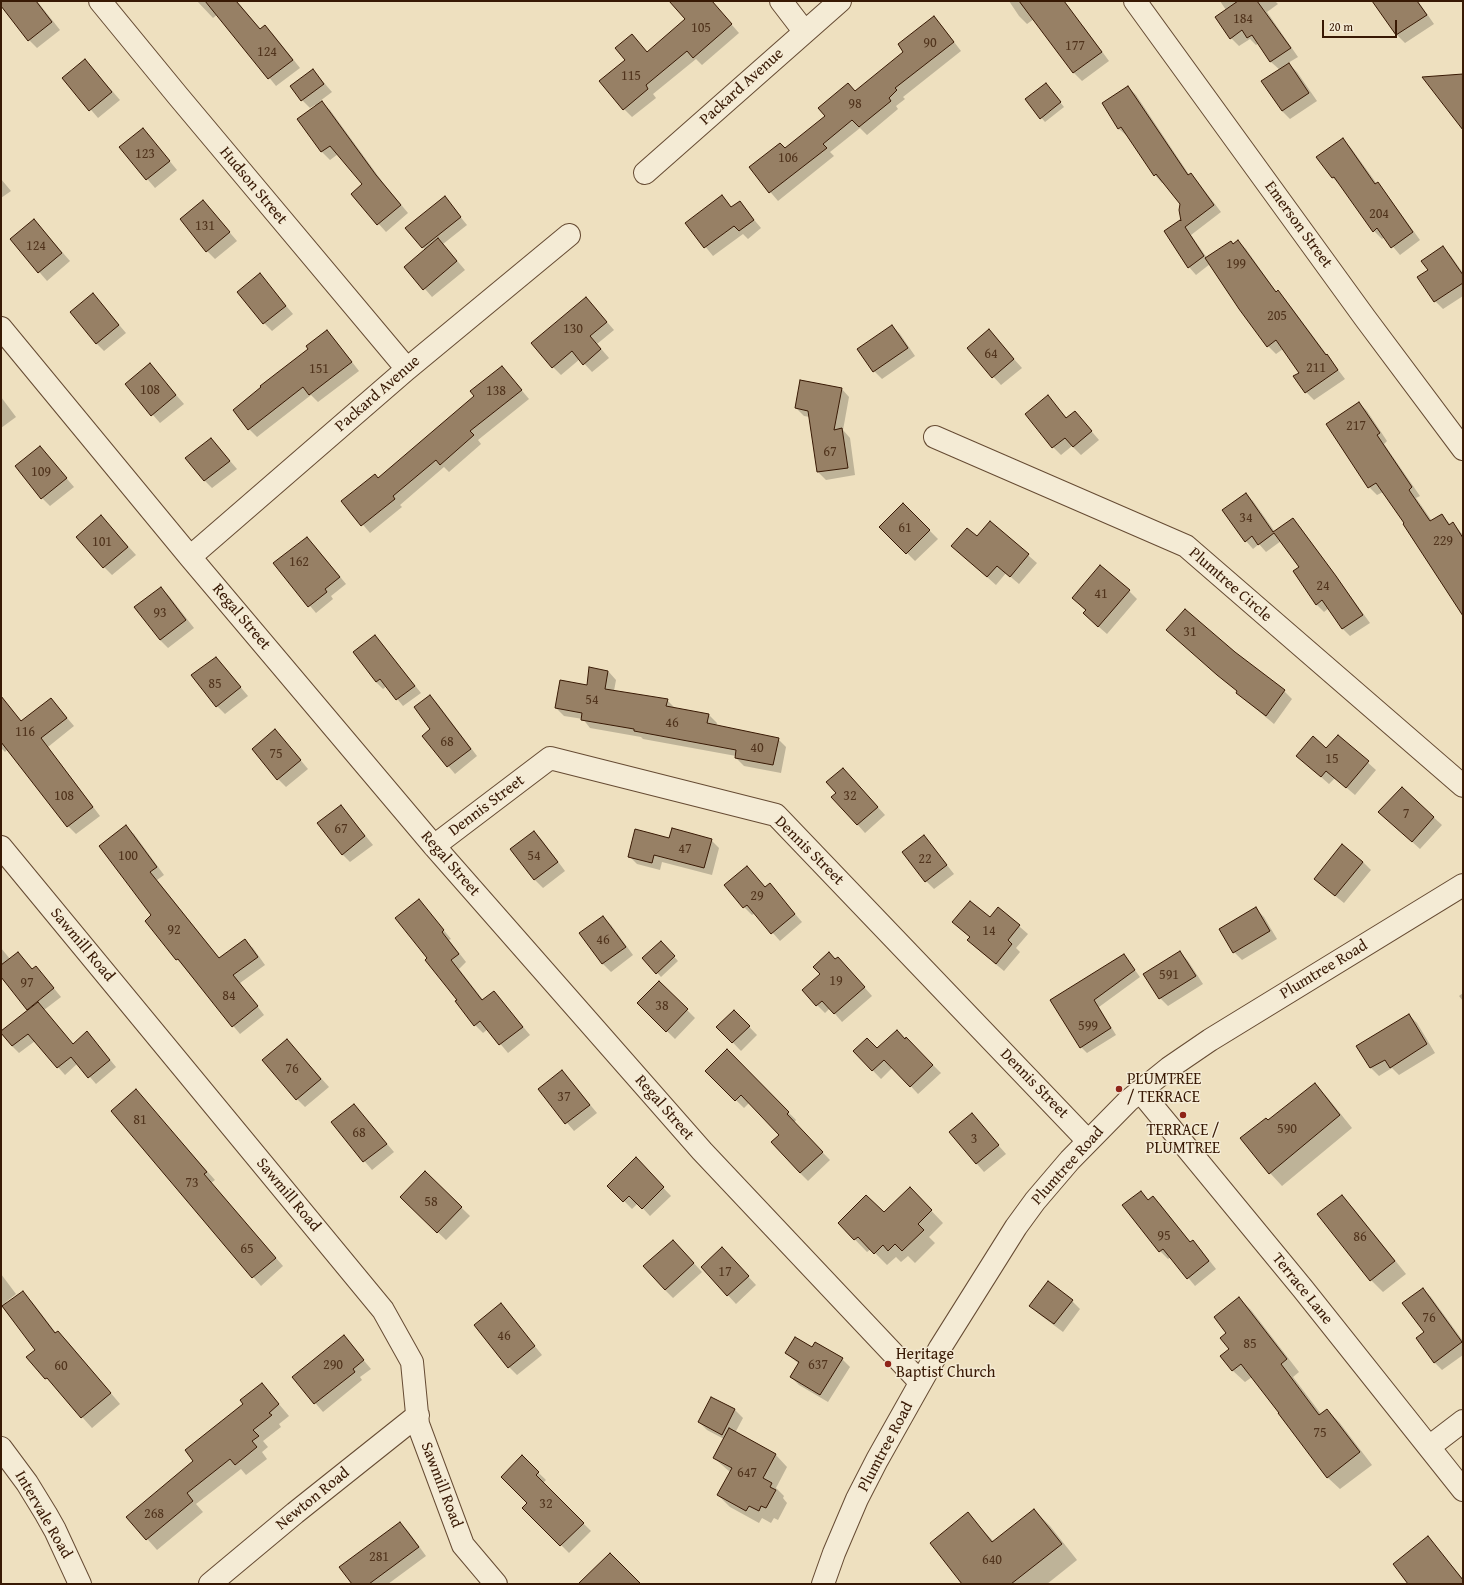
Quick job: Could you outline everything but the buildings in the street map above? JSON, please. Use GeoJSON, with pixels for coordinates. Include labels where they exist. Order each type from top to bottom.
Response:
{"type":"FeatureCollection","features":[{"type":"Feature","properties":{"kind":"street","name":"Hudson Street"},"geometry":{"type":"LineString","coordinates":[[100,1],[407,369]]}},
{"type":"Feature","properties":{"kind":"street"},"geometry":{"type":"LineString","coordinates":[[781,1],[804,31]]}},
{"type":"Feature","properties":{"kind":"street","name":"Packard Avenue"},"geometry":{"type":"LineString","coordinates":[[645,173],[804,31],[840,1]]}},
{"type":"Feature","properties":{"kind":"street","name":"Emerson Street"},"geometry":{"type":"LineString","coordinates":[[1135,1],[1365,318],[1463,449]]}},
{"type":"Feature","properties":{"kind":"street","name":"Packard Avenue"},"geometry":{"type":"LineString","coordinates":[[190,557],[407,369],[569,235]]}},
{"type":"Feature","properties":{"kind":"street","name":"Regal Street"},"geometry":{"type":"LineString","coordinates":[[1,328],[190,557],[434,846],[702,1151],[920,1382]]}},
{"type":"Feature","properties":{"kind":"street","name":"Plumtree Circle"},"geometry":{"type":"LineString","coordinates":[[935,437],[1186,546],[1463,786]]}},
{"type":"Feature","properties":{"kind":"street","name":"Dennis Street"},"geometry":{"type":"LineString","coordinates":[[434,846],[550,758],[776,815],[1088,1141]]}},
{"type":"Feature","properties":{"kind":"street","name":"Sawmill Road"},"geometry":{"type":"LineString","coordinates":[[1,847],[383,1310],[412,1362],[418,1424],[463,1545],[496,1584]]}},
{"type":"Feature","properties":{"kind":"street","name":"Plumtree Road"},"geometry":{"type":"LineString","coordinates":[[823,1584],[834,1553],[858,1499],[877,1460],[920,1382],[960,1315],[1016,1227],[1052,1180],[1088,1141],[1140,1091],[1169,1068],[1210,1040],[1463,885]]}},
{"type":"Feature","properties":{"kind":"street","name":"Terrace Lane"},"geometry":{"type":"LineString","coordinates":[[1140,1091],[1303,1289],[1463,1490]]}},
{"type":"Feature","properties":{"kind":"street","name":"Newton Road"},"geometry":{"type":"LineString","coordinates":[[210,1584],[295,1513],[418,1415]]}},
{"type":"Feature","properties":{"kind":"street"},"geometry":{"type":"LineString","coordinates":[[1429,1447],[1463,1421]]}},
{"type":"Feature","properties":{"kind":"street","name":"Intervale Road"},"geometry":{"type":"LineString","coordinates":[[1,1448],[27,1483],[46,1514],[80,1584]]}},
{"type":"Feature","properties":{"kind":"place","name":"PLUMTREE / TERRACE"},"geometry":{"type":"Point","coordinates":[1119,1089]}},
{"type":"Feature","properties":{"kind":"place","name":"TERRACE / PLUMTREE"},"geometry":{"type":"Point","coordinates":[1183,1115]}},
{"type":"Feature","properties":{"kind":"place","name":"Heritage Baptist Church"},"geometry":{"type":"Point","coordinates":[888,1364]}}]}
